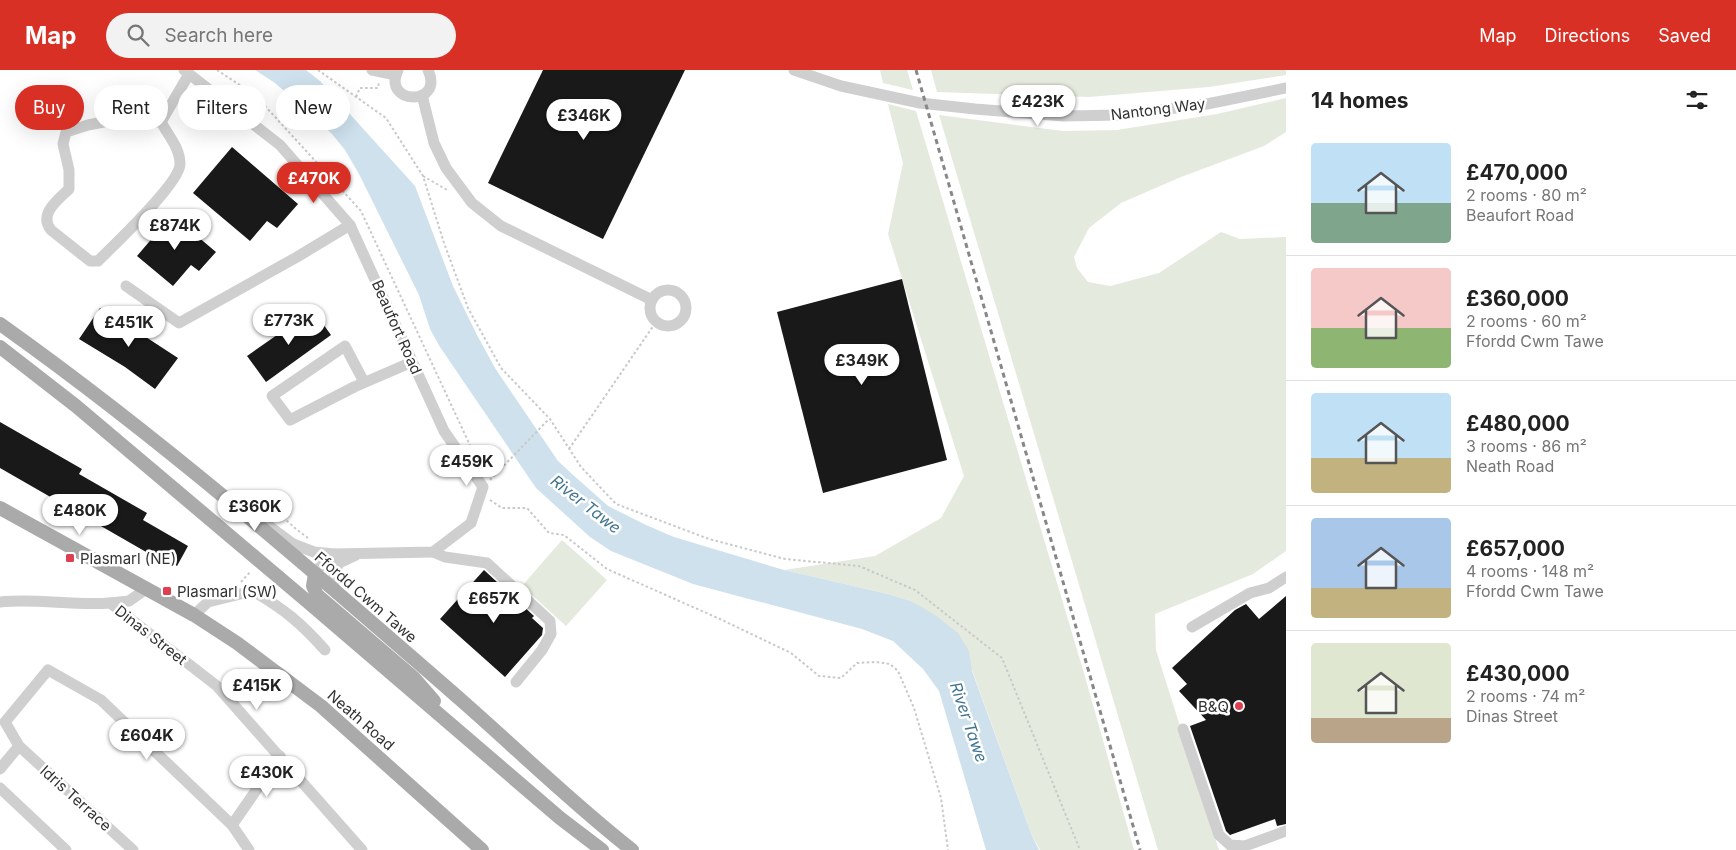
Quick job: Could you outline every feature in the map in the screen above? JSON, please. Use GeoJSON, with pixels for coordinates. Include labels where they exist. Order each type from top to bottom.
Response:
{"type":"FeatureCollection","features":[{"type":"Feature","properties":{"kind":"main road","name":"Ffordd Cwm Tawe"},"geometry":{"type":"LineString","coordinates":[[0,324],[192,470],[463,702],[533,767],[632,850]]}},
{"type":"Feature","properties":{"kind":"main road"},"geometry":{"type":"LineString","coordinates":[[0,347],[76,406],[308,602],[465,738],[560,818],[602,850]]}},
{"type":"Feature","properties":{"kind":"main road","name":"Neath Road"},"geometry":{"type":"LineString","coordinates":[[0,508],[194,615],[238,643],[321,706],[482,850]]}},
{"type":"Feature","properties":{"kind":"main road"},"geometry":{"type":"LineString","coordinates":[[315,574],[313,586],[317,595],[414,678],[465,738]]}},
{"type":"Feature","properties":{"kind":"street"},"geometry":{"type":"LineString","coordinates":[[377,71],[397,73],[396,85],[401,93],[414,98],[422,95],[430,87],[431,82],[428,70]]}},
{"type":"Feature","properties":{"kind":"street","name":"Nantong Way"},"geometry":{"type":"LineString","coordinates":[[794,70],[841,86],[920,103],[1064,116],[1121,115],[1207,104],[1286,88]]}},
{"type":"Feature","properties":{"kind":"street"},"geometry":{"type":"LineString","coordinates":[[168,109],[187,72]]}},
{"type":"Feature","properties":{"kind":"street","name":"Beaufort Road"},"geometry":{"type":"LineString","coordinates":[[187,72],[280,145],[350,225],[444,431],[483,487]]}},
{"type":"Feature","properties":{"kind":"street"},"geometry":{"type":"LineString","coordinates":[[422,95],[434,143],[446,168],[472,203],[501,226],[652,300]]}},
{"type":"Feature","properties":{"kind":"street"},"geometry":{"type":"LineString","coordinates":[[114,120],[161,122],[174,143],[180,167],[159,198],[98,261],[90,261],[47,225],[47,214],[50,208],[69,188],[69,170],[63,144],[66,132],[114,120]]}},
{"type":"Feature","properties":{"kind":"street"},"geometry":{"type":"LineString","coordinates":[[126,286],[179,323],[350,225]]}},
{"type":"Feature","properties":{"kind":"street"},"geometry":{"type":"LineString","coordinates":[[668,290],[679,293],[685,302],[684,315],[680,322],[668,326],[656,322],[650,313],[652,300],[658,293],[668,290]]}},
{"type":"Feature","properties":{"kind":"street"},"geometry":{"type":"LineString","coordinates":[[364,382],[345,346],[272,396],[290,420],[364,382],[412,362]]}},
{"type":"Feature","properties":{"kind":"street"},"geometry":{"type":"LineString","coordinates":[[192,470],[293,544],[314,552],[334,554],[433,552],[445,557],[487,563],[550,621],[551,634],[542,650],[516,682]]}},
{"type":"Feature","properties":{"kind":"street"},"geometry":{"type":"LineString","coordinates":[[433,552],[471,523],[483,487]]}},
{"type":"Feature","properties":{"kind":"street"},"geometry":{"type":"LineString","coordinates":[[334,591],[334,575],[339,563],[360,553]]}},
{"type":"Feature","properties":{"kind":"street"},"geometry":{"type":"LineString","coordinates":[[315,574],[321,565],[334,554]]}},
{"type":"Feature","properties":{"kind":"street"},"geometry":{"type":"LineString","coordinates":[[1192,627],[1250,593],[1269,588],[1286,577]]}},
{"type":"Feature","properties":{"kind":"street","name":"Dinas Street"},"geometry":{"type":"LineString","coordinates":[[110,603],[129,601],[146,589]]}},
{"type":"Feature","properties":{"kind":"street"},"geometry":{"type":"LineString","coordinates":[[194,615],[208,602],[253,591],[280,607],[306,628],[325,650]]}},
{"type":"Feature","properties":{"kind":"street"},"geometry":{"type":"LineString","coordinates":[[0,602],[21,600],[92,605],[110,603]]}},
{"type":"Feature","properties":{"kind":"street","name":"Dinas Street"},"geometry":{"type":"LineString","coordinates":[[110,603],[217,686],[362,850]]}},
{"type":"Feature","properties":{"kind":"street","name":"Idris Terrace"},"geometry":{"type":"LineString","coordinates":[[133,850],[19,746],[5,722],[48,670],[101,700],[232,825]]}},
{"type":"Feature","properties":{"kind":"street"},"geometry":{"type":"LineString","coordinates":[[1183,729],[1219,835],[1230,845],[1245,846],[1286,831]]}},
{"type":"Feature","properties":{"kind":"street"},"geometry":{"type":"LineString","coordinates":[[0,769],[19,746]]}},
{"type":"Feature","properties":{"kind":"street"},"geometry":{"type":"LineString","coordinates":[[249,850],[232,825],[280,756]]}},
{"type":"Feature","properties":{"kind":"street"},"geometry":{"type":"LineString","coordinates":[[0,788],[66,850]]}},
{"type":"Feature","properties":{"kind":"path"},"geometry":{"type":"LineString","coordinates":[[217,70],[255,95],[361,211],[471,445],[477,462]]}},
{"type":"Feature","properties":{"kind":"path"},"geometry":{"type":"LineString","coordinates":[[318,70],[386,118],[422,176],[468,308],[501,368],[550,418],[581,468],[616,504],[709,539],[785,559],[859,566],[914,590],[1002,658],[1080,850]]}},
{"type":"Feature","properties":{"kind":"path"},"geometry":{"type":"LineString","coordinates":[[356,97],[360,88],[378,88],[377,71]]}},
{"type":"Feature","properties":{"kind":"path"},"geometry":{"type":"LineString","coordinates":[[422,176],[455,194]]}},
{"type":"Feature","properties":{"kind":"path"},"geometry":{"type":"LineString","coordinates":[[569,449],[656,322]]}},
{"type":"Feature","properties":{"kind":"path"},"geometry":{"type":"LineString","coordinates":[[550,418],[483,487],[491,502],[502,508],[527,508],[549,533],[564,535],[607,569],[720,619],[791,654],[819,676],[841,678],[857,663],[876,662],[890,664],[898,671],[914,708],[928,750],[941,798],[948,850]]}},
{"type":"Feature","properties":{"kind":"path"},"geometry":{"type":"LineString","coordinates":[[268,515],[262,510],[267,503],[311,540]]}},
{"type":"Feature","properties":{"kind":"shaded area"},"geometry":{"type":"Polygon","coordinates":[[[880,70],[907,70],[913,90],[883,83],[880,70]]]}},
{"type":"Feature","properties":{"kind":"shaded area"},"geometry":{"type":"Polygon","coordinates":[[[931,70],[1286,70],[1286,75],[1209,87],[1089,97],[937,92],[931,70]]]}},
{"type":"Feature","properties":{"kind":"shaded area"},"geometry":{"type":"Polygon","coordinates":[[[1286,98],[1286,132],[1264,146],[1181,177],[1121,203],[1089,228],[1074,257],[1077,268],[1088,282],[1110,286],[1159,273],[1221,232],[1240,239],[1286,237],[1286,551],[1253,574],[1155,614],[1156,650],[1219,850],[1158,850],[939,115],[1063,131],[1117,130],[1217,114],[1286,98]]]}},
{"type":"Feature","properties":{"kind":"shaded area"},"geometry":{"type":"Polygon","coordinates":[[[888,104],[916,111],[1084,673],[1134,850],[1040,850],[1032,836],[972,670],[911,601],[784,570],[875,556],[941,518],[964,476],[888,234],[903,163],[888,104]]]}},
{"type":"Feature","properties":{"kind":"shaded area"},"geometry":{"type":"Polygon","coordinates":[[[562,540],[607,580],[566,626],[522,586],[562,540]]]}},
{"type":"Feature","properties":{"kind":"water"},"geometry":{"type":"Polygon","coordinates":[[[255,70],[306,70],[324,85],[277,85],[255,70]]]}},
{"type":"Feature","properties":{"kind":"water","name":"River Tawe"},"geometry":{"type":"Polygon","coordinates":[[[350,114],[415,186],[453,286],[495,368],[558,461],[608,506],[674,537],[784,570],[911,601],[935,615],[958,633],[969,651],[972,671],[1032,836],[1039,850],[986,850],[939,691],[923,669],[893,641],[862,629],[693,584],[611,551],[590,537],[536,488],[440,347],[430,329],[419,295],[359,174],[345,150],[328,130],[350,130],[350,114]]]}},
{"type":"Feature","properties":{"kind":"building"},"geometry":{"type":"Polygon","coordinates":[[[543,70],[685,70],[603,239],[488,183],[543,70]]]}},
{"type":"Feature","properties":{"kind":"building"},"geometry":{"type":"Polygon","coordinates":[[[232,147],[298,204],[277,228],[267,221],[250,241],[193,193],[232,147]]]}},
{"type":"Feature","properties":{"kind":"building"},"geometry":{"type":"Polygon","coordinates":[[[172,215],[216,252],[199,271],[191,265],[173,286],[137,256],[172,215]]]}},
{"type":"Feature","properties":{"kind":"building"},"geometry":{"type":"Polygon","coordinates":[[[902,279],[947,460],[823,493],[777,312],[902,279]]]}},
{"type":"Feature","properties":{"kind":"building"},"geometry":{"type":"Polygon","coordinates":[[[100,308],[178,358],[155,389],[125,367],[79,339],[100,308]]]}},
{"type":"Feature","properties":{"kind":"building"},"geometry":{"type":"Polygon","coordinates":[[[313,310],[331,335],[266,382],[247,356],[313,310]]]}},
{"type":"Feature","properties":{"kind":"building"},"geometry":{"type":"Polygon","coordinates":[[[0,422],[82,469],[79,474],[147,513],[143,520],[188,546],[177,566],[169,560],[167,564],[0,468],[0,422]]]}},
{"type":"Feature","properties":{"kind":"building"},"geometry":{"type":"Polygon","coordinates":[[[484,570],[534,616],[532,618],[543,628],[542,635],[505,677],[440,619],[484,570]]]}},
{"type":"Feature","properties":{"kind":"building","name":"B&Q"},"geometry":{"type":"Polygon","coordinates":[[[1286,596],[1286,824],[1277,826],[1275,819],[1230,835],[1226,831],[1190,726],[1206,720],[1179,691],[1187,684],[1172,668],[1235,610],[1246,604],[1259,619],[1286,596]]]}},
{"type":"Feature","properties":{"kind":"railway"},"geometry":{"type":"LineString","coordinates":[[916,70],[1140,850]]}},
{"type":"Feature","properties":{"kind":"place","name":"Plasmarl (NE)"},"geometry":{"type":"Point","coordinates":[70,558]}},
{"type":"Feature","properties":{"kind":"place","name":"Plasmarl (SW)"},"geometry":{"type":"Point","coordinates":[167,591]}},
{"type":"Feature","properties":{"kind":"place","name":"B&Q"},"geometry":{"type":"Point","coordinates":[1239,706]}}]}
